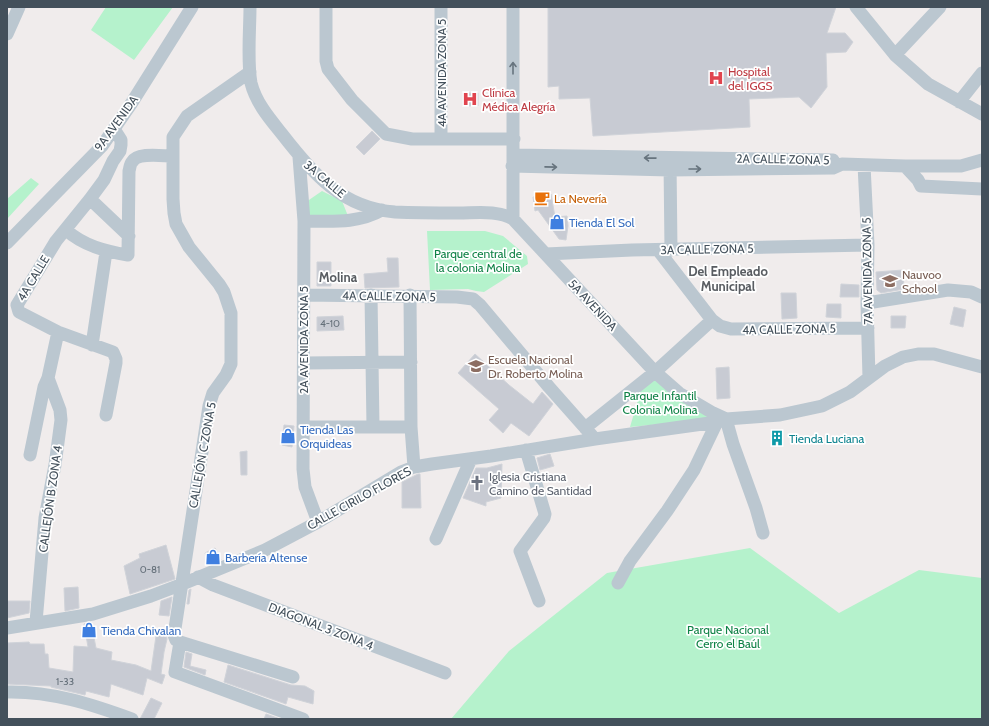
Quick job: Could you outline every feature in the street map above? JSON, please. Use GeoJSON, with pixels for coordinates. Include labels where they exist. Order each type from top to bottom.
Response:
{"type":"FeatureCollection","features":[{"type":"Feature","properties":{"kind":"street"},"geometry":{"type":"LineString","coordinates":[[7,34],[20,7]]}},
{"type":"Feature","properties":{"kind":"street","name":"9A AVENIDA"},"geometry":{"type":"LineString","coordinates":[[7,243],[102,146],[131,104],[192,7]]}},
{"type":"Feature","properties":{"kind":"street","name":"3A CALLE"},"geometry":{"type":"LineString","coordinates":[[250,7],[250,72],[256,96],[264,110],[299,157],[314,173],[338,193],[367,207],[382,210],[427,213],[493,214],[504,215],[513,219]]}},
{"type":"Feature","properties":{"kind":"street"},"geometry":{"type":"LineString","coordinates":[[326,7],[328,69],[352,100],[386,134],[412,139],[514,139]]}},
{"type":"Feature","properties":{"kind":"street","name":"4A AVENIDA ZONA 5"},"geometry":{"type":"LineString","coordinates":[[441,7],[441,139]]}},
{"type":"Feature","properties":{"kind":"street"},"geometry":{"type":"LineString","coordinates":[[513,7],[513,219]]}},
{"type":"Feature","properties":{"kind":"street"},"geometry":{"type":"LineString","coordinates":[[856,7],[894,55],[928,84],[982,114]]}},
{"type":"Feature","properties":{"kind":"street"},"geometry":{"type":"LineString","coordinates":[[894,55],[940,7]]}},
{"type":"Feature","properties":{"kind":"street","name":"CALLEJÓN C ZONA 5"},"geometry":{"type":"LineString","coordinates":[[250,72],[187,116],[173,137],[173,206],[176,224],[181,236],[224,292],[228,303],[231,320],[231,364],[226,375],[213,393],[209,406],[180,585],[174,630],[177,640],[175,672],[303,719]]}},
{"type":"Feature","properties":{"kind":"street"},"geometry":{"type":"LineString","coordinates":[[959,102],[982,73]]}},
{"type":"Feature","properties":{"kind":"street","name":"4A CALLE"},"geometry":{"type":"LineString","coordinates":[[106,416],[116,359],[113,352],[58,332],[19,312],[17,305],[56,240],[66,230],[104,180],[122,146],[120,136],[114,129]]}},
{"type":"Feature","properties":{"kind":"street"},"geometry":{"type":"LineString","coordinates":[[66,230],[81,241],[106,252],[128,255],[130,171],[132,161],[138,156],[143,155],[172,156]]}},
{"type":"Feature","properties":{"kind":"street","name":"2A AVENIDA ZONA 5"},"geometry":{"type":"LineString","coordinates":[[299,157],[304,221],[304,479],[312,508],[318,522]]}},
{"type":"Feature","properties":{"kind":"street","name":"2A CALLE ZONA 5"},"geometry":{"type":"LineString","coordinates":[[513,160],[833,168],[842,164],[961,166],[982,160]]}},
{"type":"Feature","properties":{"kind":"street"},"geometry":{"type":"LineString","coordinates":[[595,439],[585,428],[655,372],[712,320],[664,250],[670,164]]}},
{"type":"Feature","properties":{"kind":"street","name":"7A AVENIDA ZONA 5"},"geometry":{"type":"LineString","coordinates":[[864,165],[868,245],[867,303],[869,378]]}},
{"type":"Feature","properties":{"kind":"street"},"geometry":{"type":"LineString","coordinates":[[905,166],[918,180],[921,186],[982,189]]}},
{"type":"Feature","properties":{"kind":"street"},"geometry":{"type":"LineString","coordinates":[[90,199],[129,236]]}},
{"type":"Feature","properties":{"kind":"street"},"geometry":{"type":"LineString","coordinates":[[304,221],[352,220],[375,214],[382,210]]}},
{"type":"Feature","properties":{"kind":"street","name":"5A AVENIDA"},"geometry":{"type":"LineString","coordinates":[[513,219],[655,372],[679,393],[713,413],[721,421]]}},
{"type":"Feature","properties":{"kind":"street","name":"3A CALLE ZONA 5"},"geometry":{"type":"LineString","coordinates":[[546,254],[868,245]]}},
{"type":"Feature","properties":{"kind":"street"},"geometry":{"type":"LineString","coordinates":[[92,345],[106,252]]}},
{"type":"Feature","properties":{"kind":"street"},"geometry":{"type":"LineString","coordinates":[[867,303],[948,290],[971,292],[982,297]]}},
{"type":"Feature","properties":{"kind":"street","name":"4A CALLE ZONA 5"},"geometry":{"type":"LineString","coordinates":[[304,295],[410,295],[473,299],[480,304],[585,428]]}},
{"type":"Feature","properties":{"kind":"street"},"geometry":{"type":"LineString","coordinates":[[371,295],[373,427]]}},
{"type":"Feature","properties":{"kind":"street"},"geometry":{"type":"LineString","coordinates":[[410,295],[410,426],[414,467]]}},
{"type":"Feature","properties":{"kind":"street","name":"4A CALLE ZONA 5"},"geometry":{"type":"LineString","coordinates":[[712,320],[720,326],[731,329],[868,328]]}},
{"type":"Feature","properties":{"kind":"street"},"geometry":{"type":"LineString","coordinates":[[30,456],[44,387],[48,378],[58,332]]}},
{"type":"Feature","properties":{"kind":"street"},"geometry":{"type":"LineString","coordinates":[[721,421],[780,415],[822,406],[850,392],[885,366],[903,357],[918,354],[934,354],[982,367]]}},
{"type":"Feature","properties":{"kind":"street"},"geometry":{"type":"LineString","coordinates":[[304,363],[411,362]]}},
{"type":"Feature","properties":{"kind":"street","name":"CALLEJÓN B ZONA 4"},"geometry":{"type":"LineString","coordinates":[[36,622],[45,518],[55,465],[61,420],[60,410],[48,378]]}},
{"type":"Feature","properties":{"kind":"street"},"geometry":{"type":"LineString","coordinates":[[721,421],[735,450],[756,508],[763,533]]}},
{"type":"Feature","properties":{"kind":"street"},"geometry":{"type":"LineString","coordinates":[[618,583],[630,561],[667,511],[694,470],[721,421]]}},
{"type":"Feature","properties":{"kind":"street","name":"CALLE CIRILO FLORES"},"geometry":{"type":"LineString","coordinates":[[7,628],[36,622],[93,614],[151,596],[198,578],[265,550],[318,522],[401,472],[414,467],[721,421]]}},
{"type":"Feature","properties":{"kind":"street"},"geometry":{"type":"LineString","coordinates":[[303,427],[410,426]]}},
{"type":"Feature","properties":{"kind":"street"},"geometry":{"type":"LineString","coordinates":[[526,450],[545,514],[544,518],[520,552],[539,601]]}},
{"type":"Feature","properties":{"kind":"street"},"geometry":{"type":"LineString","coordinates":[[436,539],[471,459]]}},
{"type":"Feature","properties":{"kind":"street","name":"DIAGONAL 3 ZONA 4"},"geometry":{"type":"LineString","coordinates":[[198,578],[445,673]]}},
{"type":"Feature","properties":{"kind":"street"},"geometry":{"type":"LineString","coordinates":[[177,640],[293,677]]}},
{"type":"Feature","properties":{"kind":"street"},"geometry":{"type":"LineString","coordinates":[[7,692],[31,692],[61,697],[132,719]]}},
{"type":"Feature","properties":{"kind":"green space"},"geometry":{"type":"Polygon","coordinates":[[[106,7],[173,7],[134,60],[91,30],[106,7]]]}},
{"type":"Feature","properties":{"kind":"green space"},"geometry":{"type":"Polygon","coordinates":[[[31,178],[39,184],[7,219],[7,199],[31,178]]]}},
{"type":"Feature","properties":{"kind":"green space"},"geometry":{"type":"Polygon","coordinates":[[[322,191],[342,201],[348,216],[307,216],[306,202],[322,191]]]}},
{"type":"Feature","properties":{"kind":"green space","name":"Parque central de la colonia Molina"},"geometry":{"type":"Polygon","coordinates":[[[427,231],[485,231],[503,236],[527,256],[528,264],[484,292],[468,289],[430,290],[427,231]]]}},
{"type":"Feature","properties":{"kind":"green space","name":"Parque Infantil Colonia Molina"},"geometry":{"type":"Polygon","coordinates":[[[657,374],[723,418],[630,427],[642,386],[657,374]]]}},
{"type":"Feature","properties":{"kind":"green space","name":"Parque Nacional Cerro el Baúl"},"geometry":{"type":"Polygon","coordinates":[[[750,548],[839,613],[919,570],[982,578],[982,719],[451,719],[509,651],[607,573],[750,548]]]}},
{"type":"Feature","properties":{"kind":"building"},"geometry":{"type":"Polygon","coordinates":[[[548,7],[836,7],[827,33],[845,33],[853,42],[846,52],[826,53],[827,87],[811,108],[799,97],[749,99],[750,127],[593,136],[590,98],[559,99],[559,86],[548,87],[548,7]]]}},
{"type":"Feature","properties":{"kind":"building","name":"Clínica Médica Alegría"},"geometry":{"type":"Polygon","coordinates":[[[463,93],[478,93],[478,106],[463,106],[463,93]]]}},
{"type":"Feature","properties":{"kind":"building"},"geometry":{"type":"Polygon","coordinates":[[[372,131],[380,139],[364,155],[356,147],[372,131]]]}},
{"type":"Feature","properties":{"kind":"building"},"geometry":{"type":"Polygon","coordinates":[[[551,194],[555,217],[567,216],[568,226],[566,240],[559,239],[538,210],[535,211],[533,197],[551,194]]]}},
{"type":"Feature","properties":{"kind":"building"},"geometry":{"type":"Polygon","coordinates":[[[387,258],[398,258],[399,287],[365,288],[364,274],[388,272],[387,258]]]}},
{"type":"Feature","properties":{"kind":"building"},"geometry":{"type":"Polygon","coordinates":[[[317,262],[331,262],[331,286],[317,286],[317,262]]]}},
{"type":"Feature","properties":{"kind":"building","name":"Nauvoo School"},"geometry":{"type":"Polygon","coordinates":[[[903,270],[904,289],[881,293],[877,290],[876,272],[903,270]]]}},
{"type":"Feature","properties":{"kind":"building"},"geometry":{"type":"Polygon","coordinates":[[[841,284],[859,285],[859,297],[840,297],[841,284]]]}},
{"type":"Feature","properties":{"kind":"building"},"geometry":{"type":"Polygon","coordinates":[[[781,293],[796,293],[797,318],[782,319],[781,293]]]}},
{"type":"Feature","properties":{"kind":"building"},"geometry":{"type":"Polygon","coordinates":[[[827,304],[841,304],[841,318],[826,317],[827,304]]]}},
{"type":"Feature","properties":{"kind":"building"},"geometry":{"type":"Polygon","coordinates":[[[954,307],[966,310],[963,327],[950,324],[954,307]]]}},
{"type":"Feature","properties":{"kind":"building"},"geometry":{"type":"Polygon","coordinates":[[[343,316],[344,330],[317,331],[317,317],[343,316]]]}},
{"type":"Feature","properties":{"kind":"building"},"geometry":{"type":"Polygon","coordinates":[[[891,316],[906,316],[905,328],[891,328],[891,316]]]}},
{"type":"Feature","properties":{"kind":"building"},"geometry":{"type":"Polygon","coordinates":[[[475,354],[509,385],[533,404],[542,392],[553,404],[529,436],[511,423],[503,433],[489,420],[499,409],[458,373],[475,354]]]}},
{"type":"Feature","properties":{"kind":"building"},"geometry":{"type":"Polygon","coordinates":[[[729,367],[730,398],[717,399],[716,368],[729,367]]]}},
{"type":"Feature","properties":{"kind":"building","name":"Tienda Las Orquideas"},"geometry":{"type":"Polygon","coordinates":[[[284,425],[294,426],[292,447],[282,445],[284,425]]]}},
{"type":"Feature","properties":{"kind":"building"},"geometry":{"type":"Polygon","coordinates":[[[247,451],[247,475],[241,475],[240,452],[247,451]]]}},
{"type":"Feature","properties":{"kind":"building"},"geometry":{"type":"Polygon","coordinates":[[[550,454],[554,466],[540,470],[537,458],[550,454]]]}},
{"type":"Feature","properties":{"kind":"building"},"geometry":{"type":"Polygon","coordinates":[[[502,464],[501,498],[486,502],[486,506],[463,498],[476,468],[487,468],[502,464]]]}},
{"type":"Feature","properties":{"kind":"building"},"geometry":{"type":"Polygon","coordinates":[[[420,474],[421,508],[402,508],[402,482],[420,474]]]}},
{"type":"Feature","properties":{"kind":"building"},"geometry":{"type":"Polygon","coordinates":[[[166,545],[175,579],[130,594],[124,566],[140,558],[139,554],[166,545]]]}},
{"type":"Feature","properties":{"kind":"building","name":"Barbería Altense"},"geometry":{"type":"Polygon","coordinates":[[[215,548],[221,560],[210,564],[205,553],[215,548]]]}},
{"type":"Feature","properties":{"kind":"building"},"geometry":{"type":"Polygon","coordinates":[[[78,587],[79,608],[65,611],[64,588],[78,587]]]}},
{"type":"Feature","properties":{"kind":"building"},"geometry":{"type":"Polygon","coordinates":[[[191,589],[189,604],[187,604],[189,590],[191,589]]]}},
{"type":"Feature","properties":{"kind":"building"},"geometry":{"type":"Polygon","coordinates":[[[172,597],[169,616],[159,615],[161,601],[172,597]]]}},
{"type":"Feature","properties":{"kind":"building"},"geometry":{"type":"Polygon","coordinates":[[[7,601],[30,601],[29,613],[7,618],[7,601]]]}},
{"type":"Feature","properties":{"kind":"building"},"geometry":{"type":"Polygon","coordinates":[[[91,622],[96,648],[112,652],[111,660],[136,665],[151,671],[156,636],[166,633],[167,639],[161,674],[165,675],[162,684],[147,678],[143,695],[111,684],[109,697],[86,691],[85,695],[51,686],[7,684],[7,643],[29,642],[30,644],[44,644],[45,654],[48,654],[49,668],[73,672],[74,646],[88,647],[84,624],[91,622]]]}},
{"type":"Feature","properties":{"kind":"building"},"geometry":{"type":"Polygon","coordinates":[[[186,652],[192,654],[190,666],[206,670],[205,675],[184,667],[186,652]]]}},
{"type":"Feature","properties":{"kind":"building"},"geometry":{"type":"Polygon","coordinates":[[[228,665],[291,685],[305,686],[314,691],[313,704],[288,697],[286,704],[224,682],[228,665]]]}},
{"type":"Feature","properties":{"kind":"building"},"geometry":{"type":"Polygon","coordinates":[[[151,698],[162,703],[154,719],[140,719],[151,698]]]}},
{"type":"Feature","properties":{"kind":"building"},"geometry":{"type":"Polygon","coordinates":[[[266,714],[280,719],[264,719],[266,714]]]}},
{"type":"Feature","properties":{"kind":"place","name":"Hospital del IGGS"},"geometry":{"type":"Point","coordinates":[716,78]}},
{"type":"Feature","properties":{"kind":"place","name":"Clínica Médica Alegría"},"geometry":{"type":"Point","coordinates":[470,99]}},
{"type":"Feature","properties":{"kind":"place","name":"La Nevería"},"geometry":{"type":"Point","coordinates":[542,198]}},
{"type":"Feature","properties":{"kind":"place","name":"Tienda El Sol"},"geometry":{"type":"Point","coordinates":[557,222]}},
{"type":"Feature","properties":{"kind":"place","name":"Nauvoo School"},"geometry":{"type":"Point","coordinates":[890,281]}},
{"type":"Feature","properties":{"kind":"place","name":"Escuela Nacional Dr. Roberto Molina"},"geometry":{"type":"Point","coordinates":[476,366]}},
{"type":"Feature","properties":{"kind":"place","name":"Tienda Las Orquideas"},"geometry":{"type":"Point","coordinates":[288,436]}},
{"type":"Feature","properties":{"kind":"place","name":"Tienda Luciana"},"geometry":{"type":"Point","coordinates":[777,438]}},
{"type":"Feature","properties":{"kind":"place","name":"Iglesia Cristiana Camino de Santidad"},"geometry":{"type":"Point","coordinates":[477,483]}},
{"type":"Feature","properties":{"kind":"place","name":"Barbería Altense"},"geometry":{"type":"Point","coordinates":[213,557]}},
{"type":"Feature","properties":{"kind":"place","name":"Tienda Chivalan"},"geometry":{"type":"Point","coordinates":[89,630]}},
{"type":"Feature","properties":{"kind":"district","name":"Molina"},"geometry":{"type":"Point","coordinates":[338,277]}},
{"type":"Feature","properties":{"kind":"district","name":"Del Empleado Municipal"},"geometry":{"type":"Point","coordinates":[728,278]}}]}
